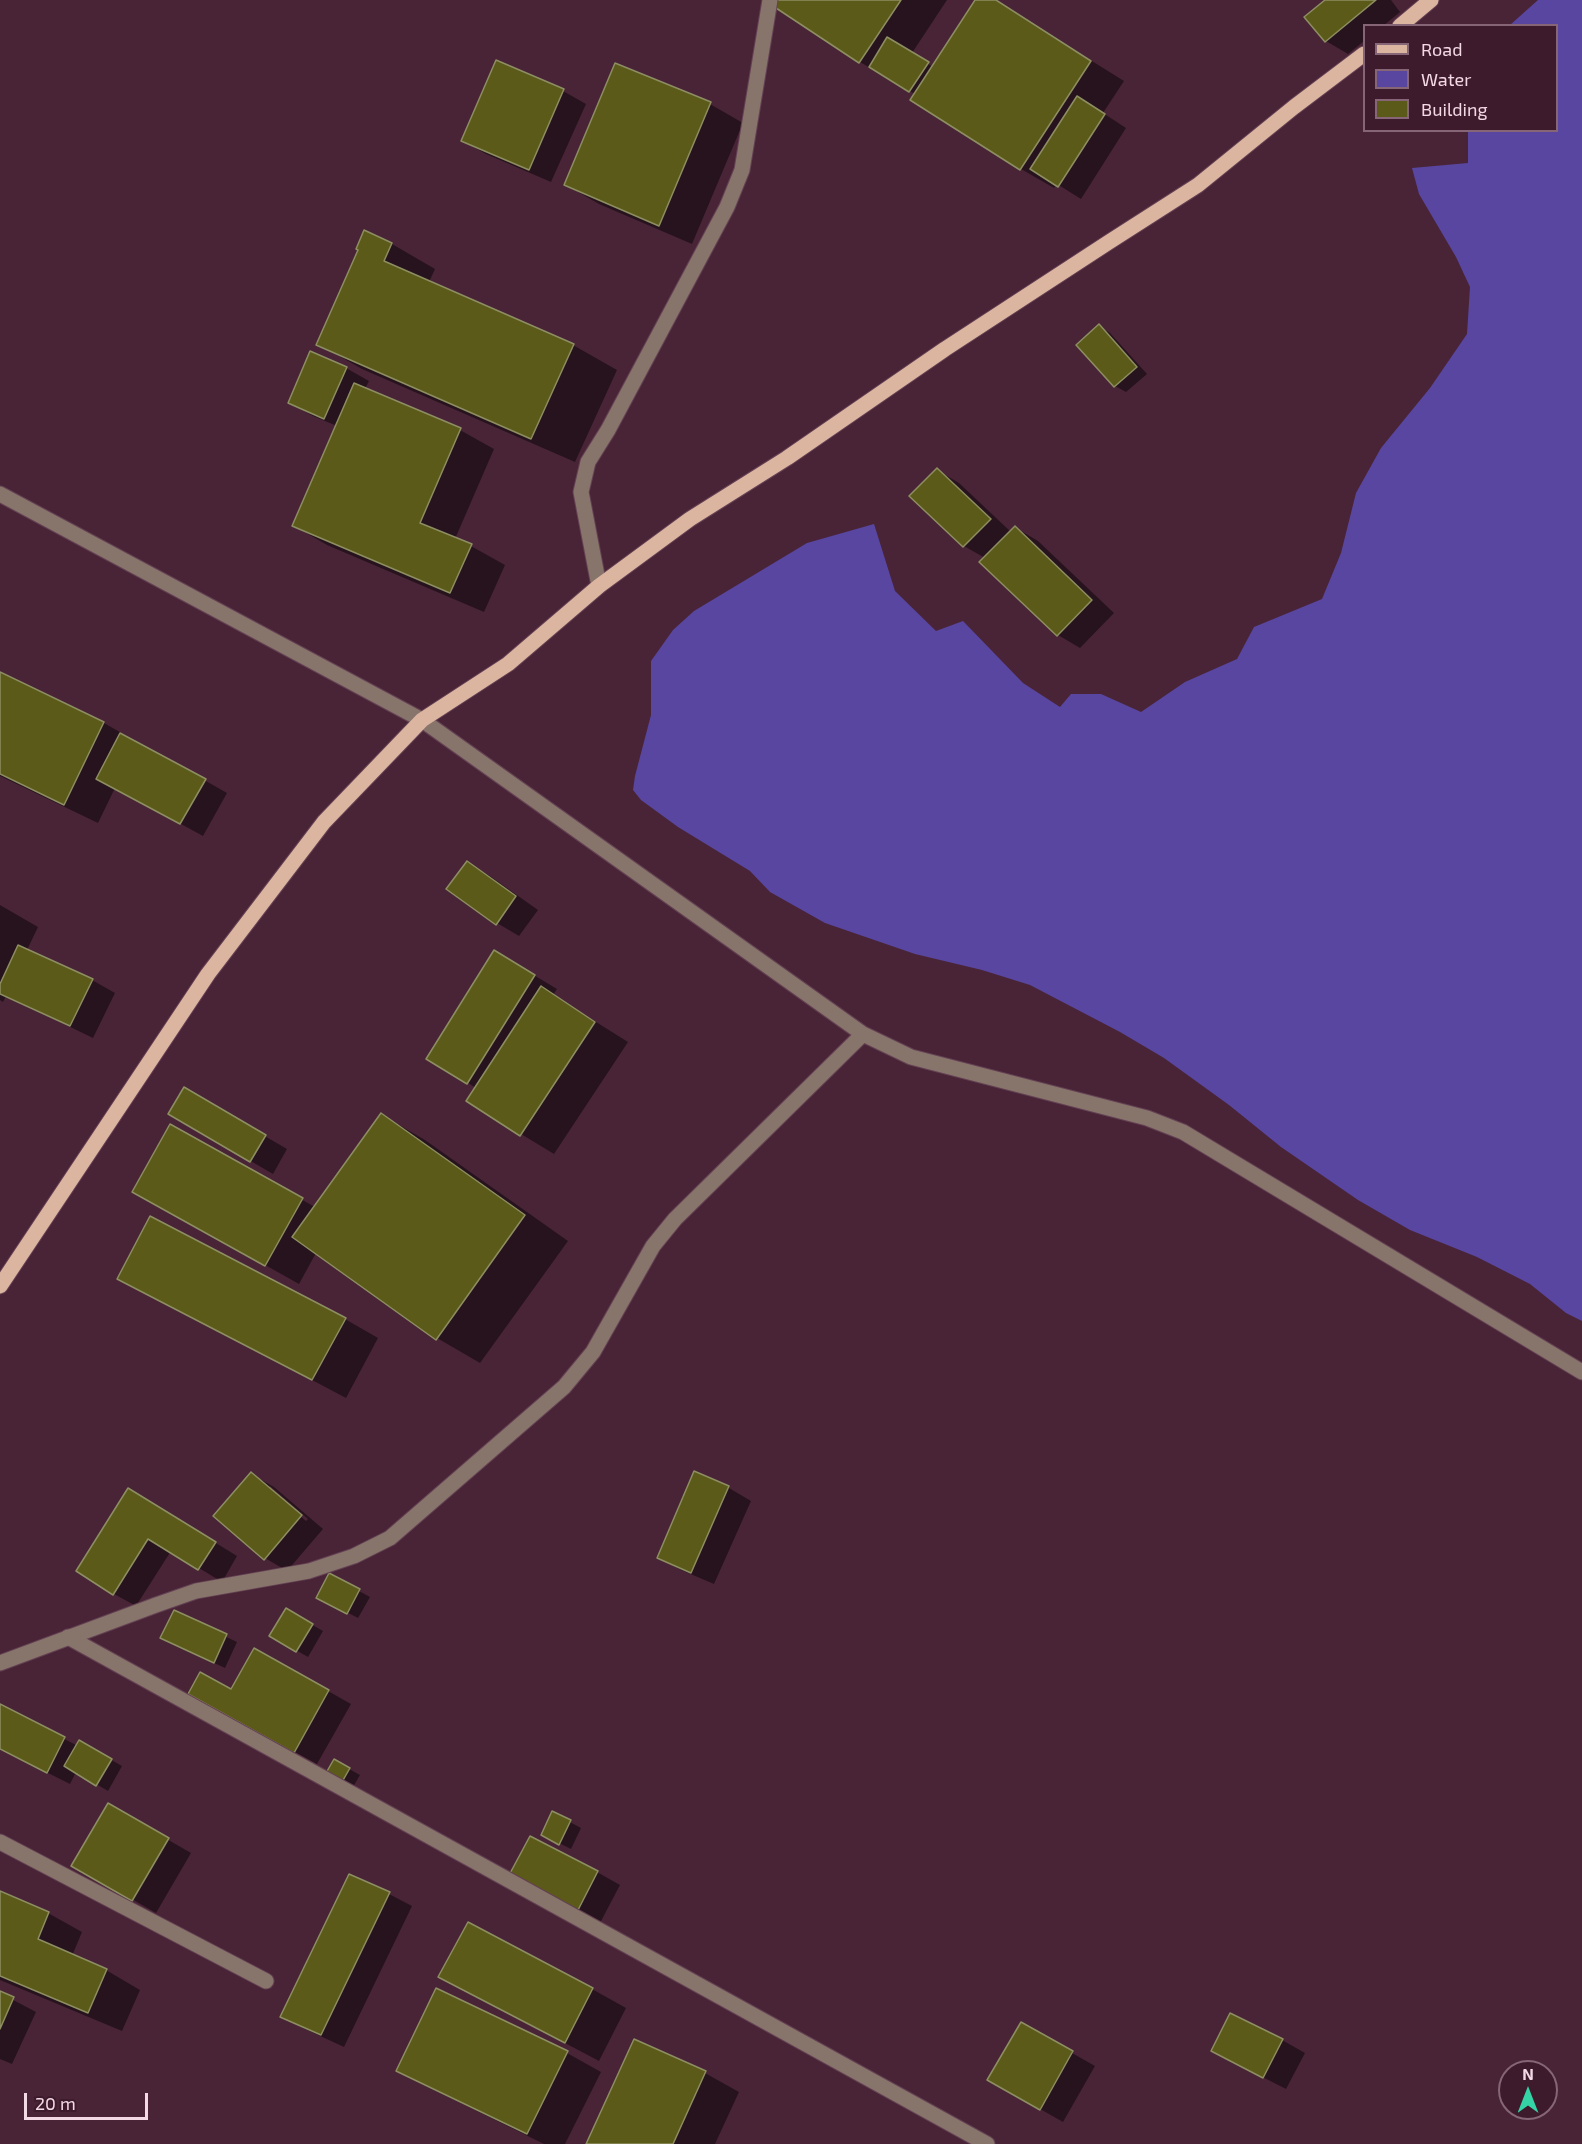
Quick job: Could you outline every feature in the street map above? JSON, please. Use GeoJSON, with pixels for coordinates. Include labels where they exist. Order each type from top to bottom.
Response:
{"type":"FeatureCollection","features":[{"type":"Feature","properties":{"kind":"main road"},"geometry":{"type":"LineString","coordinates":[[1402,24],[1431,0]]}},
{"type":"Feature","properties":{"kind":"main road"},"geometry":{"type":"LineString","coordinates":[[0,1286],[208,974],[324,822],[422,720],[508,664],[599,586],[690,519],[787,458],[945,349],[1099,248],[1198,186],[1294,107],[1363,55]]}},
{"type":"Feature","properties":{"kind":"street"},"geometry":{"type":"LineString","coordinates":[[599,586],[580,492],[588,462],[613,420],[727,207],[742,170],[770,0]]}},
{"type":"Feature","properties":{"kind":"street"},"geometry":{"type":"LineString","coordinates":[[0,494],[422,720],[863,1034],[911,1057],[1147,1118],[1183,1131],[1582,1372]]}},
{"type":"Feature","properties":{"kind":"street"},"geometry":{"type":"LineString","coordinates":[[0,1663],[196,1591],[309,1571],[354,1556],[390,1538],[564,1387],[593,1352],[652,1246],[863,1034]]}},
{"type":"Feature","properties":{"kind":"street"},"geometry":{"type":"LineString","coordinates":[[68,1637],[987,2144]]}},
{"type":"Feature","properties":{"kind":"street"},"geometry":{"type":"LineString","coordinates":[[0,1842],[266,1982]]}},
{"type":"Feature","properties":{"kind":"water"},"geometry":{"type":"Polygon","coordinates":[[[1538,0],[1582,0],[1582,1321],[1566,1313],[1530,1284],[1477,1257],[1410,1230],[1358,1200],[1281,1147],[1229,1105],[1164,1058],[1120,1032],[1030,985],[982,970],[915,954],[825,923],[770,892],[750,871],[678,827],[641,800],[633,790],[651,715],[651,661],[673,630],[694,611],[807,543],[874,524],[895,591],[936,631],[963,621],[1023,683],[1060,707],[1071,694],[1101,694],[1141,712],[1185,682],[1237,659],[1254,627],[1322,599],[1341,553],[1356,493],[1381,448],[1430,388],[1467,334],[1470,287],[1456,257],[1419,194],[1412,168],[1468,163],[1468,132],[1558,132],[1558,24],[1511,24],[1538,0]]]}},
{"type":"Feature","properties":{"kind":"building"},"geometry":{"type":"Polygon","coordinates":[[[778,0],[901,0],[859,63],[773,6],[778,0]]]}},
{"type":"Feature","properties":{"kind":"building"},"geometry":{"type":"Polygon","coordinates":[[[975,0],[996,0],[1091,61],[1020,170],[910,100],[975,0]]]}},
{"type":"Feature","properties":{"kind":"building"},"geometry":{"type":"Polygon","coordinates":[[[1325,0],[1376,0],[1325,42],[1304,17],[1325,0]]]}},
{"type":"Feature","properties":{"kind":"building"},"geometry":{"type":"Polygon","coordinates":[[[887,37],[929,62],[909,92],[869,67],[887,37]]]}},
{"type":"Feature","properties":{"kind":"building"},"geometry":{"type":"Polygon","coordinates":[[[496,60],[564,89],[529,170],[461,141],[496,60]]]}},
{"type":"Feature","properties":{"kind":"building"},"geometry":{"type":"Polygon","coordinates":[[[615,63],[711,102],[659,226],[564,185],[615,63]]]}},
{"type":"Feature","properties":{"kind":"building"},"geometry":{"type":"Polygon","coordinates":[[[1077,96],[1105,114],[1058,187],[1030,169],[1077,96]]]}},
{"type":"Feature","properties":{"kind":"building"},"geometry":{"type":"Polygon","coordinates":[[[364,230],[392,243],[384,261],[574,344],[531,439],[316,345],[358,250],[356,249],[364,230]]]}},
{"type":"Feature","properties":{"kind":"building"},"geometry":{"type":"Polygon","coordinates":[[[1099,324],[1137,367],[1114,387],[1076,345],[1099,324]]]}},
{"type":"Feature","properties":{"kind":"building"},"geometry":{"type":"Polygon","coordinates":[[[310,351],[347,367],[324,419],[288,403],[310,351]]]}},
{"type":"Feature","properties":{"kind":"building"},"geometry":{"type":"Polygon","coordinates":[[[354,383],[461,428],[420,523],[472,544],[450,593],[292,526],[354,383]]]}},
{"type":"Feature","properties":{"kind":"building"},"geometry":{"type":"Polygon","coordinates":[[[937,468],[991,519],[963,547],[909,496],[937,468]]]}},
{"type":"Feature","properties":{"kind":"building"},"geometry":{"type":"Polygon","coordinates":[[[1015,526],[1092,600],[1057,636],[979,562],[1015,526]]]}},
{"type":"Feature","properties":{"kind":"building"},"geometry":{"type":"Polygon","coordinates":[[[0,672],[104,722],[64,805],[0,774],[0,672]]]}},
{"type":"Feature","properties":{"kind":"building"},"geometry":{"type":"Polygon","coordinates":[[[120,733],[206,779],[180,824],[96,779],[120,733]]]}},
{"type":"Feature","properties":{"kind":"building"},"geometry":{"type":"Polygon","coordinates":[[[467,861],[516,896],[496,925],[446,889],[467,861]]]}},
{"type":"Feature","properties":{"kind":"building"},"geometry":{"type":"Polygon","coordinates":[[[18,945],[93,979],[70,1026],[0,994],[0,984],[18,945]]]}},
{"type":"Feature","properties":{"kind":"building"},"geometry":{"type":"Polygon","coordinates":[[[494,950],[535,975],[467,1084],[426,1059],[494,950]]]}},
{"type":"Feature","properties":{"kind":"building"},"geometry":{"type":"Polygon","coordinates":[[[541,986],[595,1022],[520,1136],[466,1101],[541,986]]]}},
{"type":"Feature","properties":{"kind":"building"},"geometry":{"type":"Polygon","coordinates":[[[184,1087],[266,1135],[250,1162],[168,1114],[184,1087]]]}},
{"type":"Feature","properties":{"kind":"building"},"geometry":{"type":"Polygon","coordinates":[[[381,1113],[525,1215],[436,1340],[292,1237],[381,1113]]]}},
{"type":"Feature","properties":{"kind":"building"},"geometry":{"type":"Polygon","coordinates":[[[170,1124],[303,1198],[265,1266],[132,1192],[170,1124]]]}},
{"type":"Feature","properties":{"kind":"building"},"geometry":{"type":"Polygon","coordinates":[[[150,1216],[346,1318],[312,1380],[117,1279],[150,1216]]]}},
{"type":"Feature","properties":{"kind":"building"},"geometry":{"type":"Polygon","coordinates":[[[694,1471],[729,1486],[691,1573],[657,1558],[694,1471]]]}},
{"type":"Feature","properties":{"kind":"building"},"geometry":{"type":"Polygon","coordinates":[[[251,1472],[302,1515],[264,1560],[213,1516],[251,1472]]]}},
{"type":"Feature","properties":{"kind":"building"},"geometry":{"type":"Polygon","coordinates":[[[128,1488],[216,1542],[198,1570],[148,1539],[113,1595],[76,1571],[128,1488]]]}},
{"type":"Feature","properties":{"kind":"building"},"geometry":{"type":"Polygon","coordinates":[[[329,1573],[360,1589],[347,1614],[316,1598],[329,1573]]]}},
{"type":"Feature","properties":{"kind":"building"},"geometry":{"type":"Polygon","coordinates":[[[286,1608],[313,1624],[296,1652],[269,1636],[286,1608]]]}},
{"type":"Feature","properties":{"kind":"building"},"geometry":{"type":"Polygon","coordinates":[[[174,1610],[227,1634],[214,1663],[160,1638],[174,1610]]]}},
{"type":"Feature","properties":{"kind":"building"},"geometry":{"type":"Polygon","coordinates":[[[254,1648],[329,1690],[294,1753],[188,1694],[200,1672],[231,1689],[254,1648]]]}},
{"type":"Feature","properties":{"kind":"building"},"geometry":{"type":"Polygon","coordinates":[[[0,1704],[65,1737],[47,1773],[0,1749],[0,1704]]]}},
{"type":"Feature","properties":{"kind":"building"},"geometry":{"type":"Polygon","coordinates":[[[79,1740],[112,1759],[96,1786],[64,1766],[79,1740]]]}},
{"type":"Feature","properties":{"kind":"building"},"geometry":{"type":"Polygon","coordinates":[[[334,1759],[350,1768],[342,1782],[326,1773],[334,1759]]]}},
{"type":"Feature","properties":{"kind":"building"},"geometry":{"type":"Polygon","coordinates":[[[108,1803],[169,1838],[132,1901],[71,1866],[108,1803]]]}},
{"type":"Feature","properties":{"kind":"building"},"geometry":{"type":"Polygon","coordinates":[[[552,1811],[571,1820],[559,1845],[541,1835],[552,1811]]]}},
{"type":"Feature","properties":{"kind":"building"},"geometry":{"type":"Polygon","coordinates":[[[530,1836],[598,1871],[577,1912],[508,1877],[530,1836]]]}},
{"type":"Feature","properties":{"kind":"building"},"geometry":{"type":"Polygon","coordinates":[[[349,1874],[390,1892],[321,2035],[280,2017],[349,1874]]]}},
{"type":"Feature","properties":{"kind":"building"},"geometry":{"type":"Polygon","coordinates":[[[0,1891],[49,1912],[38,1939],[107,1969],[88,2013],[0,1976],[0,1891]]]}},
{"type":"Feature","properties":{"kind":"building"},"geometry":{"type":"Polygon","coordinates":[[[468,1922],[593,1988],[565,2043],[438,1977],[468,1922]]]}},
{"type":"Feature","properties":{"kind":"building"},"geometry":{"type":"Polygon","coordinates":[[[436,1988],[568,2051],[527,2134],[396,2071],[436,1988]]]}},
{"type":"Feature","properties":{"kind":"building"},"geometry":{"type":"Polygon","coordinates":[[[0,1991],[14,1997],[0,2029],[0,1991]]]}},
{"type":"Feature","properties":{"kind":"building"},"geometry":{"type":"Polygon","coordinates":[[[1230,2013],[1283,2039],[1263,2078],[1211,2051],[1230,2013]]]}},
{"type":"Feature","properties":{"kind":"building"},"geometry":{"type":"Polygon","coordinates":[[[1021,2022],[1073,2051],[1040,2110],[987,2080],[1021,2022]]]}},
{"type":"Feature","properties":{"kind":"building"},"geometry":{"type":"Polygon","coordinates":[[[634,2039],[706,2071],[673,2144],[586,2144],[634,2039]]]}}]}
